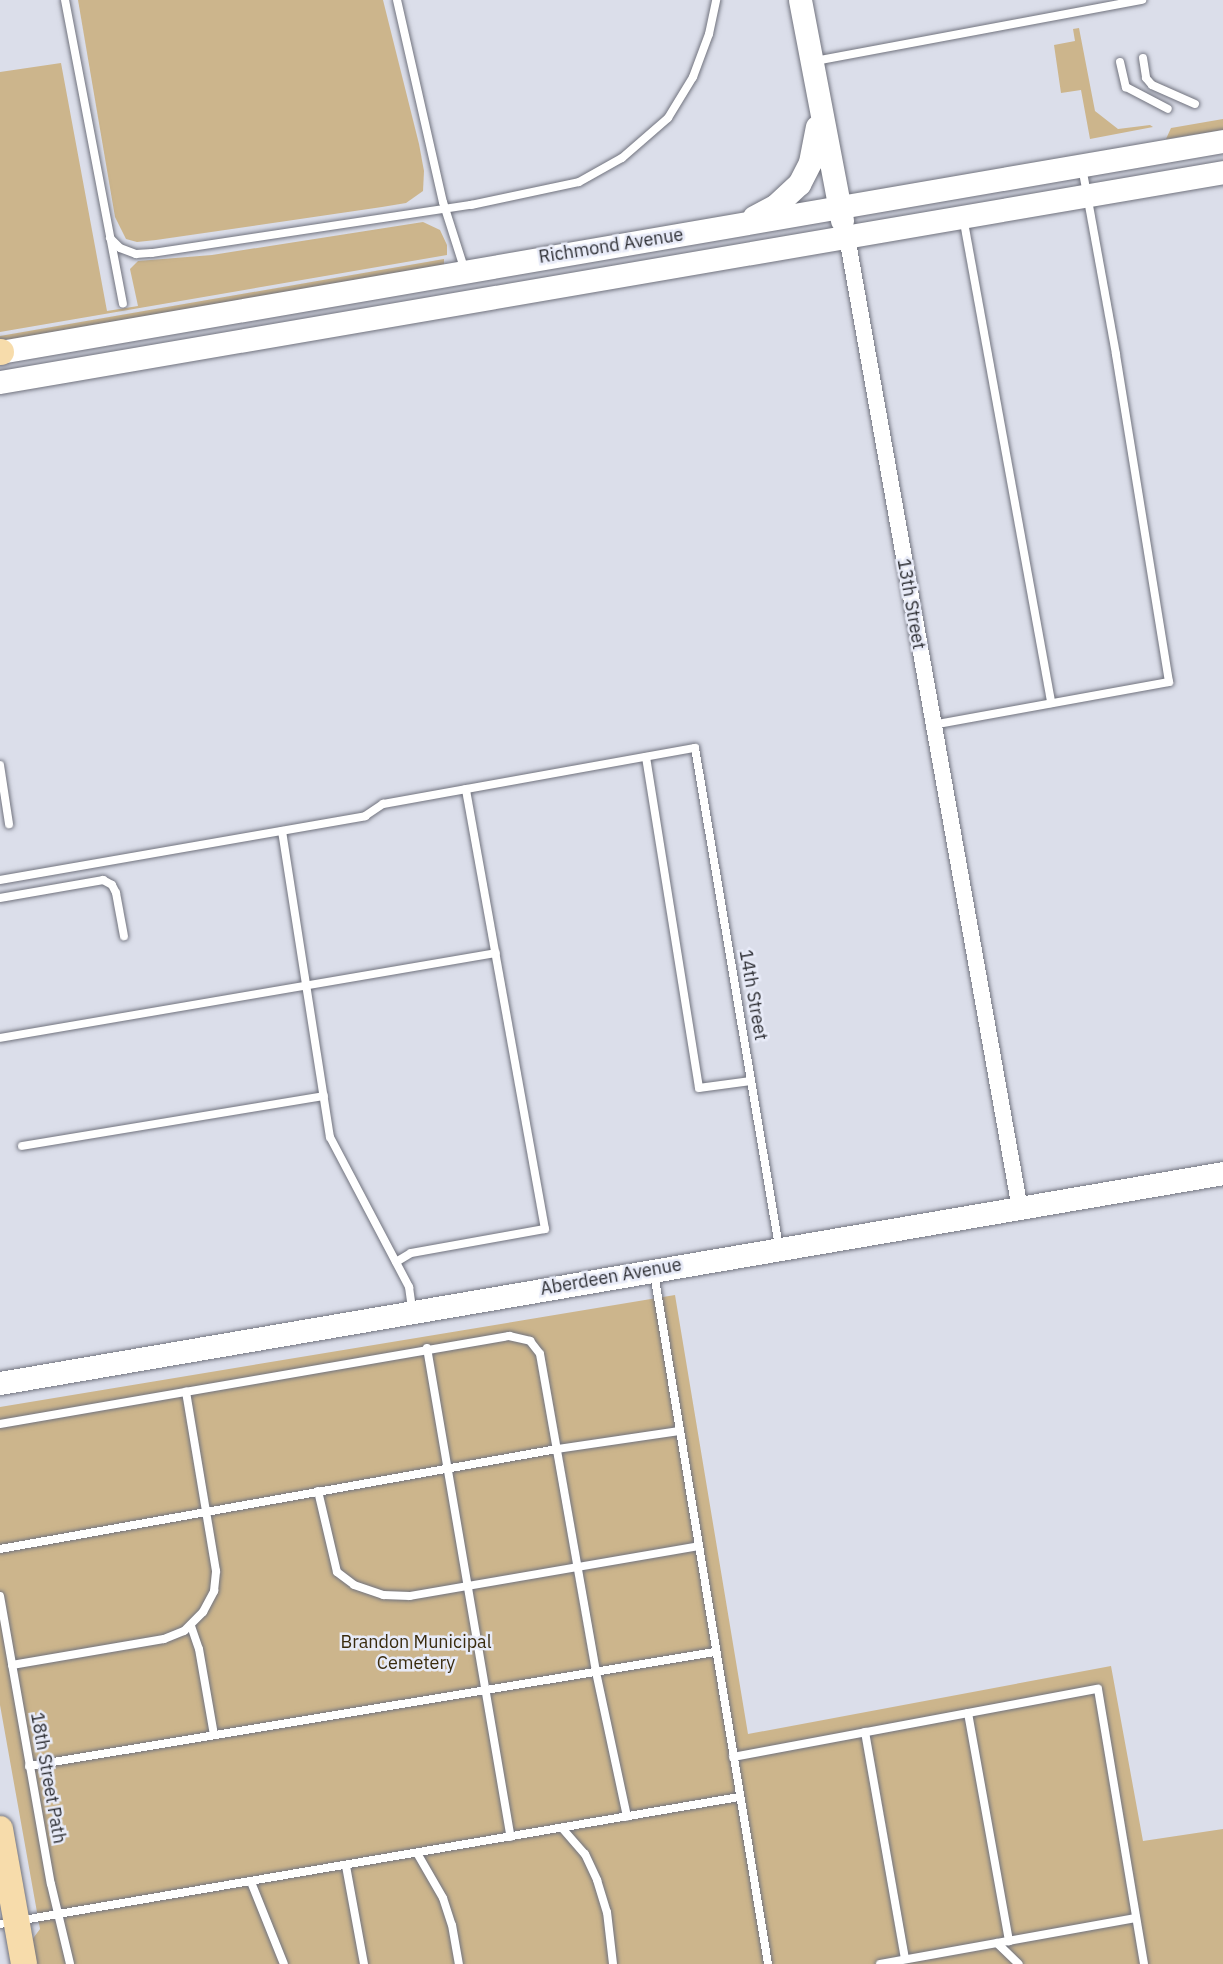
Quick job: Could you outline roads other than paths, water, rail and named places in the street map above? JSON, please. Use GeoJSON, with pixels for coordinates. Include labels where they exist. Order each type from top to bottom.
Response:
{"type":"FeatureCollection","features":[{"type":"Feature","properties":{"kind":"main road","name":"13th Street"},"geometry":{"type":"LineString","coordinates":[[800,0],[820,114],[847,237]]}},
{"type":"Feature","properties":{"kind":"main road"},"geometry":{"type":"LineString","coordinates":[[735,226],[775,206],[799,184],[810,162],[820,114]]}},
{"type":"Feature","properties":{"kind":"main road","name":"Richmond Avenue"},"geometry":{"type":"LineString","coordinates":[[0,352],[1223,141]]}},
{"type":"Feature","properties":{"kind":"main road","name":"Richmond Avenue"},"geometry":{"type":"LineString","coordinates":[[0,382],[1223,172]]}},
{"type":"Feature","properties":{"kind":"main road","name":"Aberdeen Avenue"},"geometry":{"type":"LineString","coordinates":[[0,1383],[1223,1173]]}},
{"type":"Feature","properties":{"kind":"main road"},"geometry":{"type":"LineString","coordinates":[[0,1829],[8,1922],[24,1964]]}},
{"type":"Feature","properties":{"kind":"street","name":"13th Street"},"geometry":{"type":"LineString","coordinates":[[847,237],[1020,1209]]}},
{"type":"Feature","properties":{"kind":"street"},"geometry":{"type":"LineString","coordinates":[[464,271],[470,302]]}},
{"type":"Feature","properties":{"kind":"lane"},"geometry":{"type":"LineString","coordinates":[[65,0],[123,303]]}},
{"type":"Feature","properties":{"kind":"lane"},"geometry":{"type":"LineString","coordinates":[[397,0],[446,208],[464,271]]}},
{"type":"Feature","properties":{"kind":"lane"},"geometry":{"type":"LineString","coordinates":[[110,238],[120,248],[135,254],[152,253],[446,208],[579,183],[622,158],[668,118],[693,77],[709,34],[716,0]]}},
{"type":"Feature","properties":{"kind":"lane"},"geometry":{"type":"LineString","coordinates":[[811,61],[1142,0]]}},
{"type":"Feature","properties":{"kind":"lane"},"geometry":{"type":"LineString","coordinates":[[1143,58],[1146,78],[1152,85],[1195,104]]}},
{"type":"Feature","properties":{"kind":"lane"},"geometry":{"type":"LineString","coordinates":[[1121,62],[1126,87],[1168,110]]}},
{"type":"Feature","properties":{"kind":"lane"},"geometry":{"type":"LineString","coordinates":[[932,725],[1169,682],[1116,354],[1082,165]]}},
{"type":"Feature","properties":{"kind":"lane"},"geometry":{"type":"LineString","coordinates":[[963,217],[1051,703]]}},
{"type":"Feature","properties":{"kind":"lane","name":"14th Street"},"geometry":{"type":"LineString","coordinates":[[646,757],[695,748],[779,1248]]}},
{"type":"Feature","properties":{"kind":"lane"},"geometry":{"type":"LineString","coordinates":[[0,880],[365,816],[383,804],[646,757],[699,1088],[751,1081]]}},
{"type":"Feature","properties":{"kind":"lane"},"geometry":{"type":"LineString","coordinates":[[0,765],[9,824]]}},
{"type":"Feature","properties":{"kind":"lane"},"geometry":{"type":"LineString","coordinates":[[396,1262],[411,1252],[545,1229],[467,789]]}},
{"type":"Feature","properties":{"kind":"lane"},"geometry":{"type":"LineString","coordinates":[[282,831],[330,1137],[409,1287],[413,1311]]}},
{"type":"Feature","properties":{"kind":"lane"},"geometry":{"type":"LineString","coordinates":[[0,898],[103,880],[112,885],[116,892],[124,936]]}},
{"type":"Feature","properties":{"kind":"lane"},"geometry":{"type":"LineString","coordinates":[[0,1038],[496,953]]}},
{"type":"Feature","properties":{"kind":"lane"},"geometry":{"type":"LineString","coordinates":[[22,1146],[324,1096]]}},
{"type":"Feature","properties":{"kind":"lane"},"geometry":{"type":"LineString","coordinates":[[654,1269],[768,1964]]}},
{"type":"Feature","properties":{"kind":"lane"},"geometry":{"type":"LineString","coordinates":[[0,1424],[509,1336],[530,1341],[540,1354],[596,1672],[626,1817]]}},
{"type":"Feature","properties":{"kind":"lane"},"geometry":{"type":"LineString","coordinates":[[427,1349],[511,1837]]}},
{"type":"Feature","properties":{"kind":"lane"},"geometry":{"type":"LineString","coordinates":[[12,1665],[153,1642],[191,1626],[209,1602],[216,1580],[186,1391]]}},
{"type":"Feature","properties":{"kind":"lane"},"geometry":{"type":"LineString","coordinates":[[0,1549],[557,1449],[679,1431]]}},
{"type":"Feature","properties":{"kind":"lane"},"geometry":{"type":"LineString","coordinates":[[318,1491],[333,1562],[344,1579],[369,1591],[397,1597],[698,1546]]}},
{"type":"Feature","properties":{"kind":"lane","name":"18th Street Path"},"geometry":{"type":"LineString","coordinates":[[0,1596],[51,1884],[70,1964]]}},
{"type":"Feature","properties":{"kind":"lane"},"geometry":{"type":"LineString","coordinates":[[191,1626],[197,1640],[214,1735]]}},
{"type":"Feature","properties":{"kind":"lane"},"geometry":{"type":"LineString","coordinates":[[29,1766],[715,1652]]}},
{"type":"Feature","properties":{"kind":"lane"},"geometry":{"type":"LineString","coordinates":[[733,1757],[1098,1689],[1144,1964]]}},
{"type":"Feature","properties":{"kind":"lane"},"geometry":{"type":"LineString","coordinates":[[968,1713],[1009,1941]]}},
{"type":"Feature","properties":{"kind":"lane"},"geometry":{"type":"LineString","coordinates":[[865,1732],[905,1959]]}},
{"type":"Feature","properties":{"kind":"lane"},"geometry":{"type":"LineString","coordinates":[[8,1922],[739,1797]]}},
{"type":"Feature","properties":{"kind":"lane"},"geometry":{"type":"LineString","coordinates":[[562,1828],[584,1854],[597,1880],[607,1913],[613,1964]]}},
{"type":"Feature","properties":{"kind":"lane"},"geometry":{"type":"LineString","coordinates":[[417,1853],[443,1898],[452,1926],[459,1964]]}},
{"type":"Feature","properties":{"kind":"lane"},"geometry":{"type":"LineString","coordinates":[[346,1866],[363,1964]]}},
{"type":"Feature","properties":{"kind":"lane"},"geometry":{"type":"LineString","coordinates":[[251,1882],[284,1964]]}},
{"type":"Feature","properties":{"kind":"lane"},"geometry":{"type":"LineString","coordinates":[[880,1964],[1136,1919]]}},
{"type":"Feature","properties":{"kind":"lane"},"geometry":{"type":"LineString","coordinates":[[997,1943],[1019,1964]]}},
{"type":"Feature","properties":{"kind":"park label","name":"Brandon Municipal Cemetery"},"geometry":{"type":"Point","coordinates":[416,1653]}}]}
